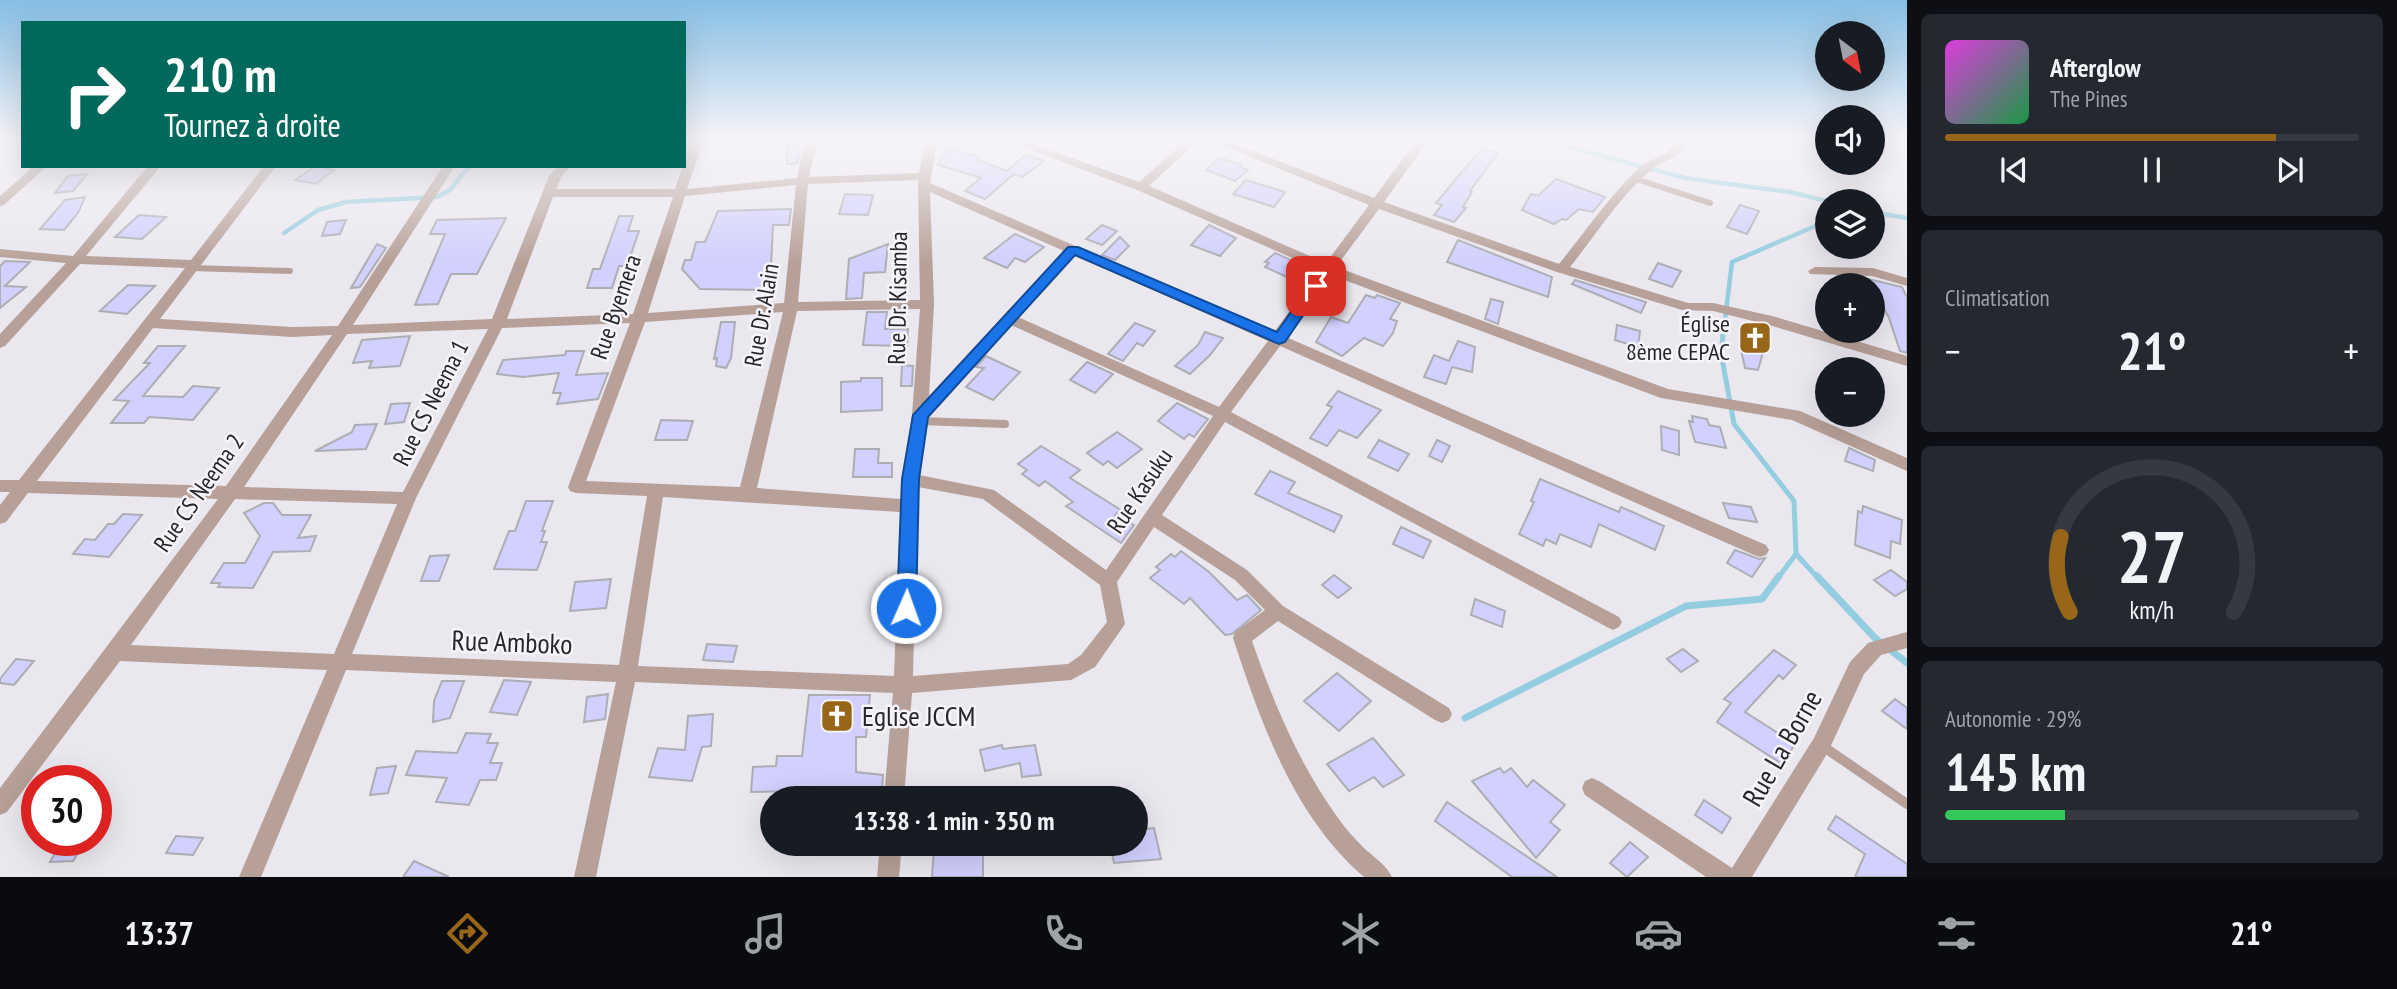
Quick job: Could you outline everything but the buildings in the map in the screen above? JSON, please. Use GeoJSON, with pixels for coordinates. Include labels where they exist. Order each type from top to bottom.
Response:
{"type":"FeatureCollection","features":[{"type":"Feature","properties":{"kind":"street"},"geometry":{"type":"LineString","coordinates":[[0,202],[23,182]]}},
{"type":"Feature","properties":{"kind":"street"},"geometry":{"type":"LineString","coordinates":[[0,343],[76,260],[142,182]]}},
{"type":"Feature","properties":{"kind":"street"},"geometry":{"type":"LineString","coordinates":[[0,517],[25,488],[258,182]]}},
{"type":"Feature","properties":{"kind":"street","name":"Rue CS Neema 2"},"geometry":{"type":"LineString","coordinates":[[0,805],[118,653],[346,329],[439,182]]}},
{"type":"Feature","properties":{"kind":"street","name":"Rue CS Neema 1"},"geometry":{"type":"LineString","coordinates":[[250,877],[408,498],[498,323],[553,182]]}},
{"type":"Feature","properties":{"kind":"street","name":"Rue Byemera"},"geometry":{"type":"LineString","coordinates":[[656,489],[576,486],[639,318],[684,182]]}},
{"type":"Feature","properties":{"kind":"street"},"geometry":{"type":"LineString","coordinates":[[549,192],[680,193],[793,182]]}},
{"type":"Feature","properties":{"kind":"street","name":"Rue Dr. Alain"},"geometry":{"type":"LineString","coordinates":[[747,494],[791,307],[802,182]]}},
{"type":"Feature","properties":{"kind":"street","name":"Rue Dr. Kisamba"},"geometry":{"type":"LineString","coordinates":[[895,786],[903,685],[910,479],[920,418],[927,304],[924,182]]}},
{"type":"Feature","properties":{"kind":"street"},"geometry":{"type":"LineString","coordinates":[[928,182],[1073,249],[1760,550]]}},
{"type":"Feature","properties":{"kind":"street"},"geometry":{"type":"LineString","coordinates":[[1127,182],[1328,269],[1666,394],[1795,415],[1907,465]]}},
{"type":"Feature","properties":{"kind":"street"},"geometry":{"type":"LineString","coordinates":[[1141,187],[1147,182]]}},
{"type":"Feature","properties":{"kind":"street"},"geometry":{"type":"LineString","coordinates":[[1322,182],[1562,269],[1687,307],[1713,307],[1907,361]]}},
{"type":"Feature","properties":{"kind":"street","name":"Rue Kasuku"},"geometry":{"type":"LineString","coordinates":[[1108,581],[1222,414],[1392,182]]}},
{"type":"Feature","properties":{"kind":"street"},"geometry":{"type":"LineString","coordinates":[[1562,269],[1635,182]]}},
{"type":"Feature","properties":{"kind":"street"},"geometry":{"type":"LineString","coordinates":[[920,418],[1073,249]]}},
{"type":"Feature","properties":{"kind":"street"},"geometry":{"type":"LineString","coordinates":[[0,253],[194,266]]}},
{"type":"Feature","properties":{"kind":"street"},"geometry":{"type":"LineString","coordinates":[[1815,271],[1873,272],[1907,282]]}},
{"type":"Feature","properties":{"kind":"street"},"geometry":{"type":"LineString","coordinates":[[151,323],[292,332],[639,318],[791,307],[927,304]]}},
{"type":"Feature","properties":{"kind":"street"},"geometry":{"type":"LineString","coordinates":[[1010,319],[1222,414],[1613,622]]}},
{"type":"Feature","properties":{"kind":"street"},"geometry":{"type":"LineString","coordinates":[[903,685],[1071,672],[1088,661],[1115,624],[1108,581],[988,494],[910,479]]}},
{"type":"Feature","properties":{"kind":"street"},"geometry":{"type":"LineString","coordinates":[[0,486],[408,498]]}},
{"type":"Feature","properties":{"kind":"street"},"geometry":{"type":"LineString","coordinates":[[585,877],[627,674],[656,489],[911,506]]}},
{"type":"Feature","properties":{"kind":"street"},"geometry":{"type":"LineString","coordinates":[[1152,517],[1241,575],[1277,611],[1442,714]]}},
{"type":"Feature","properties":{"kind":"street"},"geometry":{"type":"LineString","coordinates":[[1277,611],[1242,638],[1264,705],[1315,804],[1366,866],[1381,877]]}},
{"type":"Feature","properties":{"kind":"street","name":"Rue La Borne"},"geometry":{"type":"LineString","coordinates":[[1739,877],[1821,745],[1857,668],[1892,644]]}},
{"type":"Feature","properties":{"kind":"street","name":"Rue Amboko"},"geometry":{"type":"LineString","coordinates":[[118,653],[903,685]]}},
{"type":"Feature","properties":{"kind":"street"},"geometry":{"type":"LineString","coordinates":[[1592,788],[1726,877]]}},
{"type":"Feature","properties":{"kind":"street"},"geometry":{"type":"LineString","coordinates":[[888,877],[890,856]]}},
{"type":"Feature","properties":{"kind":"lane"},"geometry":{"type":"LineString","coordinates":[[1667,182],[1710,203]]}},
{"type":"Feature","properties":{"kind":"lane"},"geometry":{"type":"LineString","coordinates":[[194,266],[290,271]]}},
{"type":"Feature","properties":{"kind":"lane"},"geometry":{"type":"LineString","coordinates":[[920,418],[1006,424]]}},
{"type":"Feature","properties":{"kind":"lane"},"geometry":{"type":"LineString","coordinates":[[1821,745],[1907,804]]}},
{"type":"Feature","properties":{"kind":"waterway"},"geometry":{"type":"LineString","coordinates":[[284,233],[318,210],[346,202],[437,197],[450,190],[456,182]]}},
{"type":"Feature","properties":{"kind":"waterway"},"geometry":{"type":"LineString","coordinates":[[1714,182],[1815,198]]}},
{"type":"Feature","properties":{"kind":"waterway"},"geometry":{"type":"LineString","coordinates":[[1885,214],[1907,218]]}},
{"type":"Feature","properties":{"kind":"waterway"},"geometry":{"type":"LineString","coordinates":[[1723,336],[1732,262],[1815,226]]}},
{"type":"Feature","properties":{"kind":"waterway"},"geometry":{"type":"LineString","coordinates":[[1723,335],[1721,353],[1734,424],[1794,501],[1796,554]]}},
{"type":"Feature","properties":{"kind":"waterway"},"geometry":{"type":"LineString","coordinates":[[1778,578],[1796,554]]}},
{"type":"Feature","properties":{"kind":"waterway"},"geometry":{"type":"LineString","coordinates":[[1796,554],[1818,578]]}},
{"type":"Feature","properties":{"kind":"waterway"},"geometry":{"type":"LineString","coordinates":[[1465,718],[1686,606],[1762,599],[1779,576]]}},
{"type":"Feature","properties":{"kind":"waterway"},"geometry":{"type":"LineString","coordinates":[[1817,576],[1875,638],[1907,663]]}},
{"type":"Feature","properties":{"kind":"place","name":"Église 8ème CEPAC"},"geometry":{"type":"Point","coordinates":[1755,338]}},
{"type":"Feature","properties":{"kind":"place","name":"Eglise JCCM"},"geometry":{"type":"Point","coordinates":[837,716]}},
{"type":"Feature","properties":{"kind":"route"},"geometry":{"type":"LineString","coordinates":[[906,608],[910,479],[920,415],[1073,249],[1279,339],[1316,286]]}}]}
